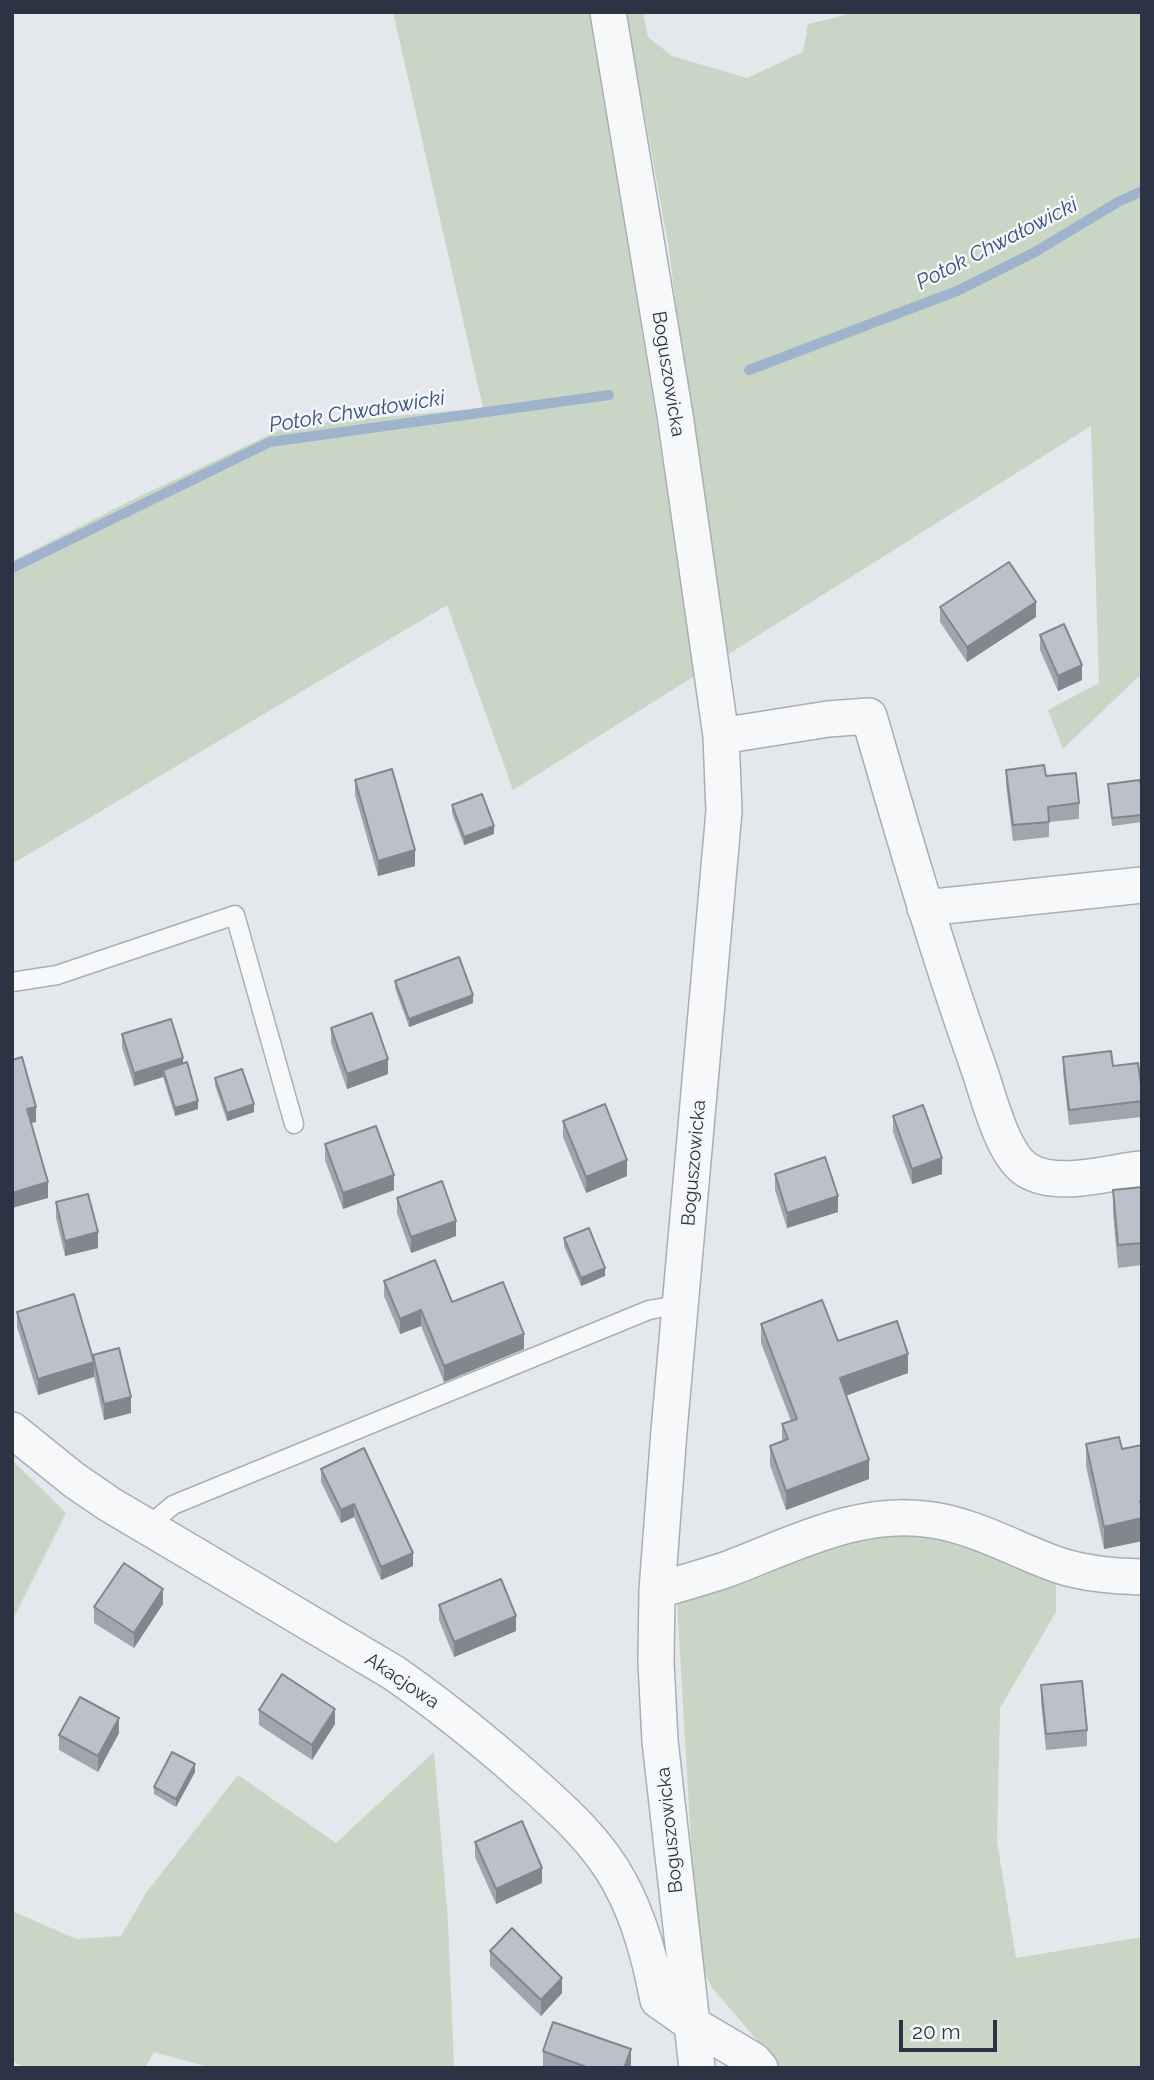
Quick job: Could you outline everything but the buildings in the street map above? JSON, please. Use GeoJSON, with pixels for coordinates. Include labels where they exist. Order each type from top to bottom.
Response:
{"type":"FeatureCollection","features":[{"type":"Feature","properties":{"kind":"street","name":"Boguszowicka"},"geometry":{"type":"LineString","coordinates":[[608,12],[675,415],[721,736],[724,811],[657,1591],[656,1662],[660,1741],[697,2068]]}},
{"type":"Feature","properties":{"kind":"street"},"geometry":{"type":"LineString","coordinates":[[721,736],[828,719],[869,716],[943,967],[999,1124],[1020,1166],[1037,1175],[1058,1179],[1142,1169]]}},
{"type":"Feature","properties":{"kind":"street"},"geometry":{"type":"LineString","coordinates":[[925,908],[1142,884]]}},
{"type":"Feature","properties":{"kind":"street","name":"Akacjowa"},"geometry":{"type":"LineString","coordinates":[[12,1430],[74,1480],[394,1673],[486,1742],[550,1798],[594,1845],[620,1881],[637,1919],[658,2000],[692,2024],[754,2060],[760,2068]]}},
{"type":"Feature","properties":{"kind":"street"},"geometry":{"type":"LineString","coordinates":[[657,1591],[724,1570],[850,1524],[889,1517],[910,1517],[952,1524],[1059,1565],[1110,1576],[1142,1577]]}},
{"type":"Feature","properties":{"kind":"lane"},"geometry":{"type":"LineString","coordinates":[[12,982],[57,975],[235,915],[294,1124]]}},
{"type":"Feature","properties":{"kind":"lane"},"geometry":{"type":"LineString","coordinates":[[148,1527],[173,1505],[649,1310],[681,1304]]}},
{"type":"Feature","properties":{"kind":"green space"},"geometry":{"type":"Polygon","coordinates":[[[393,12],[590,12],[696,675],[513,790],[447,605],[12,864],[12,561],[288,426],[483,408],[393,12]]]}},
{"type":"Feature","properties":{"kind":"green space"},"geometry":{"type":"Polygon","coordinates":[[[626,12],[643,12],[648,37],[672,56],[747,78],[803,52],[808,24],[858,12],[1142,12],[1142,677],[1137,678],[1063,749],[1048,710],[1099,683],[1091,426],[719,660],[669,249],[626,12]]]}},
{"type":"Feature","properties":{"kind":"green space"},"geometry":{"type":"Polygon","coordinates":[[[12,1460],[66,1513],[12,1621],[12,1460]]]}},
{"type":"Feature","properties":{"kind":"green space"},"geometry":{"type":"Polygon","coordinates":[[[939,1532],[1056,1581],[1056,1612],[1000,1708],[997,1841],[1016,1958],[1142,1937],[1142,2068],[781,2068],[713,1989],[698,1962],[677,1602],[820,1547],[888,1533],[939,1532]]]}},
{"type":"Feature","properties":{"kind":"green space"},"geometry":{"type":"Polygon","coordinates":[[[434,1752],[448,1921],[454,2068],[212,2068],[154,2052],[145,2068],[26,2068],[12,2061],[12,1911],[76,1939],[121,1936],[146,1893],[238,1775],[336,1843],[434,1752]]]}},
{"type":"Feature","properties":{"kind":"waterway","name":"Potok Chwałowicki"},"geometry":{"type":"LineString","coordinates":[[749,370],[957,291],[1035,252],[1118,202],[1142,191]]}},
{"type":"Feature","properties":{"kind":"waterway","name":"Potok Chwałowicki"},"geometry":{"type":"LineString","coordinates":[[12,568],[270,442],[609,395]]}}]}
